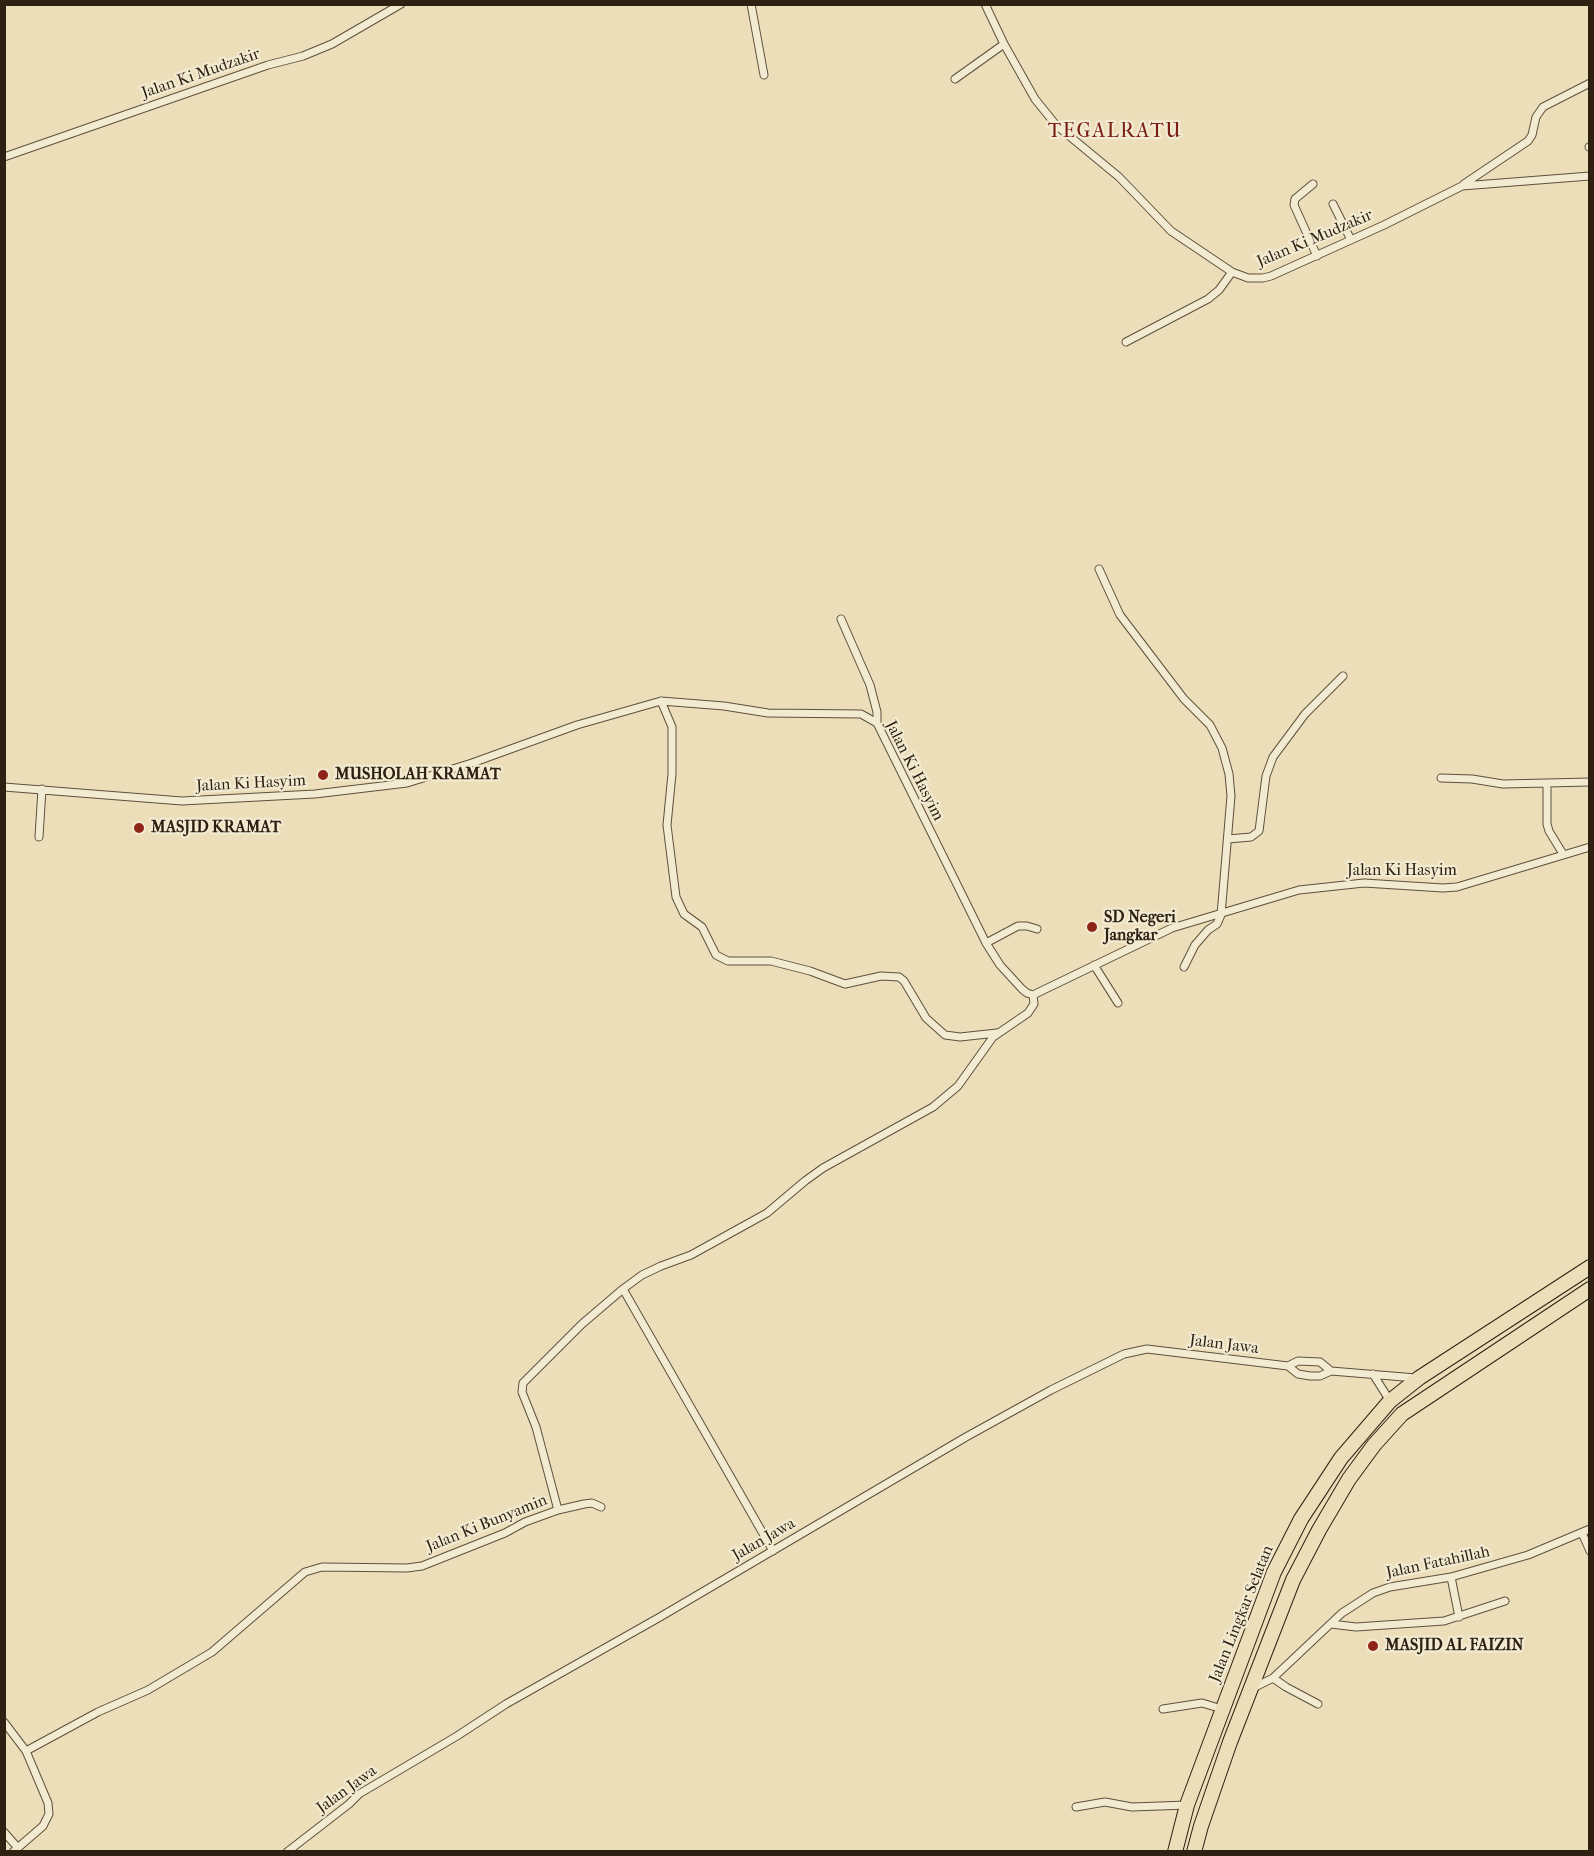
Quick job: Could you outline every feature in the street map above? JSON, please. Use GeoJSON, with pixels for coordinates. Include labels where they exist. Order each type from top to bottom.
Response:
{"type":"FeatureCollection","features":[{"type":"Feature","properties":{"kind":"highway","name":"Jalan Lingkar Selatan"},"geometry":{"type":"LineString","coordinates":[[1175,1851],[1187,1804],[1280,1561],[1301,1519],[1341,1458],[1390,1401],[1419,1378],[1590,1267]]}},
{"type":"Feature","properties":{"kind":"highway"},"geometry":{"type":"LineString","coordinates":[[1194,1851],[1250,1690],[1293,1580],[1349,1479],[1374,1445],[1402,1414],[1590,1289]]}},
{"type":"Feature","properties":{"kind":"highway"},"geometry":{"type":"LineString","coordinates":[[1359,1436],[1374,1445]]}},
{"type":"Feature","properties":{"kind":"street","name":"Jalan Ki Mudzakir"},"geometry":{"type":"LineString","coordinates":[[4,156],[238,75],[303,56],[332,44],[400,4]]}},
{"type":"Feature","properties":{"kind":"street"},"geometry":{"type":"LineString","coordinates":[[751,4],[764,75]]}},
{"type":"Feature","properties":{"kind":"street","name":"Jalan Ki Mudzakir"},"geometry":{"type":"LineString","coordinates":[[985,4],[1004,44],[1035,99],[1056,125],[1119,177],[1171,231],[1232,272],[1248,278],[1263,278],[1317,256],[1462,186],[1590,176]]}},
{"type":"Feature","properties":{"kind":"street"},"geometry":{"type":"LineString","coordinates":[[955,79],[1004,44]]}},
{"type":"Feature","properties":{"kind":"street"},"geometry":{"type":"LineString","coordinates":[[1462,186],[1528,141],[1536,117],[1544,107],[1590,83]]}},
{"type":"Feature","properties":{"kind":"street"},"geometry":{"type":"LineString","coordinates":[[1313,184],[1295,199],[1294,206],[1317,256]]}},
{"type":"Feature","properties":{"kind":"street"},"geometry":{"type":"LineString","coordinates":[[1333,204],[1351,240]]}},
{"type":"Feature","properties":{"kind":"street"},"geometry":{"type":"LineString","coordinates":[[1126,342],[1208,298],[1219,290],[1232,272]]}},
{"type":"Feature","properties":{"kind":"street"},"geometry":{"type":"LineString","coordinates":[[1099,569],[1120,615],[1184,699],[1210,725],[1218,738],[1226,761],[1231,785],[1221,915],[1217,924],[1208,930],[1195,945],[1184,967]]}},
{"type":"Feature","properties":{"kind":"street"},"geometry":{"type":"LineString","coordinates":[[841,619],[870,685],[877,712],[877,723]]}},
{"type":"Feature","properties":{"kind":"street"},"geometry":{"type":"LineString","coordinates":[[1228,839],[1251,837],[1259,831],[1266,777],[1273,757],[1305,714],[1343,676]]}},
{"type":"Feature","properties":{"kind":"street"},"geometry":{"type":"LineString","coordinates":[[661,701],[672,727],[672,774],[667,825],[676,897],[684,914],[702,927],[716,955],[728,961],[771,961],[810,971],[845,984],[881,976],[899,977],[904,981],[926,1018],[945,1035],[960,1037],[999,1033]]}},
{"type":"Feature","properties":{"kind":"street","name":"Jalan Ki Hasyim"},"geometry":{"type":"LineString","coordinates":[[4,787],[182,801],[305,794],[392,786],[440,773],[578,725],[661,701],[724,706],[768,713],[861,714],[877,723],[986,942],[1000,965],[1022,989],[1033,995],[1172,928],[1221,915],[1274,897],[1320,887],[1364,883],[1457,887],[1590,847]]}},
{"type":"Feature","properties":{"kind":"street"},"geometry":{"type":"LineString","coordinates":[[1441,778],[1472,779],[1491,783],[1590,782]]}},
{"type":"Feature","properties":{"kind":"street"},"geometry":{"type":"LineString","coordinates":[[1547,783],[1547,824],[1563,854]]}},
{"type":"Feature","properties":{"kind":"street"},"geometry":{"type":"LineString","coordinates":[[39,837],[42,789]]}},
{"type":"Feature","properties":{"kind":"street"},"geometry":{"type":"LineString","coordinates":[[986,942],[1018,927],[1027,926],[1037,930]]}},
{"type":"Feature","properties":{"kind":"street"},"geometry":{"type":"LineString","coordinates":[[1094,965],[1118,1003]]}},
{"type":"Feature","properties":{"kind":"street"},"geometry":{"type":"LineString","coordinates":[[558,1510],[536,1427],[521,1386],[582,1324],[623,1289],[661,1266],[691,1255],[767,1213],[805,1180],[823,1168],[933,1107],[958,1086],[987,1044],[1028,1013],[1034,1004],[1033,995]]}},
{"type":"Feature","properties":{"kind":"street"},"geometry":{"type":"LineString","coordinates":[[623,1289],[773,1551]]}},
{"type":"Feature","properties":{"kind":"street","name":"Jalan Jawa"},"geometry":{"type":"LineString","coordinates":[[288,1851],[359,1794],[458,1736],[506,1704],[966,1437],[1051,1390],[1124,1354],[1147,1349],[1288,1366],[1298,1374],[1310,1376],[1320,1376],[1330,1371],[1419,1378]]}},
{"type":"Feature","properties":{"kind":"street","name":"Jalan Jawa"},"geometry":{"type":"LineString","coordinates":[[1288,1366],[1298,1361],[1320,1362],[1330,1371]]}},
{"type":"Feature","properties":{"kind":"street"},"geometry":{"type":"LineString","coordinates":[[1373,1374],[1390,1401]]}},
{"type":"Feature","properties":{"kind":"street","name":"Jalan Ki Bunyamin"},"geometry":{"type":"LineString","coordinates":[[26,1751],[98,1712],[148,1690],[212,1652],[309,1569],[322,1566],[407,1568],[422,1566],[558,1510],[592,1503],[601,1507]]}},
{"type":"Feature","properties":{"kind":"street","name":"Jalan Fatahillah"},"geometry":{"type":"LineString","coordinates":[[1250,1690],[1273,1678],[1342,1612],[1382,1589],[1451,1577],[1528,1555],[1590,1529]]}},
{"type":"Feature","properties":{"kind":"street"},"geometry":{"type":"LineString","coordinates":[[1582,1533],[1590,1551]]}},
{"type":"Feature","properties":{"kind":"street"},"geometry":{"type":"LineString","coordinates":[[1451,1577],[1460,1617]]}},
{"type":"Feature","properties":{"kind":"street"},"geometry":{"type":"LineString","coordinates":[[1332,1624],[1346,1627],[1444,1621],[1505,1601]]}},
{"type":"Feature","properties":{"kind":"street"},"geometry":{"type":"LineString","coordinates":[[1273,1678],[1318,1704]]}},
{"type":"Feature","properties":{"kind":"street"},"geometry":{"type":"LineString","coordinates":[[1163,1709],[1202,1703],[1222,1709]]}},
{"type":"Feature","properties":{"kind":"street"},"geometry":{"type":"LineString","coordinates":[[4,1722],[26,1751],[48,1803],[49,1814],[43,1826],[15,1850],[4,1832]]}},
{"type":"Feature","properties":{"kind":"street"},"geometry":{"type":"LineString","coordinates":[[1076,1807],[1105,1802],[1132,1807],[1187,1804]]}},
{"type":"Feature","properties":{"kind":"place","name":"MUSHOLAH KRAMAT"},"geometry":{"type":"Point","coordinates":[323,775]}},
{"type":"Feature","properties":{"kind":"place","name":"MASJID KRAMAT"},"geometry":{"type":"Point","coordinates":[139,828]}},
{"type":"Feature","properties":{"kind":"place","name":"SD Negeri Jangkar"},"geometry":{"type":"Point","coordinates":[1092,927]}},
{"type":"Feature","properties":{"kind":"place","name":"MASJID AL FAIZIN"},"geometry":{"type":"Point","coordinates":[1373,1646]}},
{"type":"Feature","properties":{"kind":"district","name":"TEGALRATU"},"geometry":{"type":"Point","coordinates":[1115,132]}}]}
